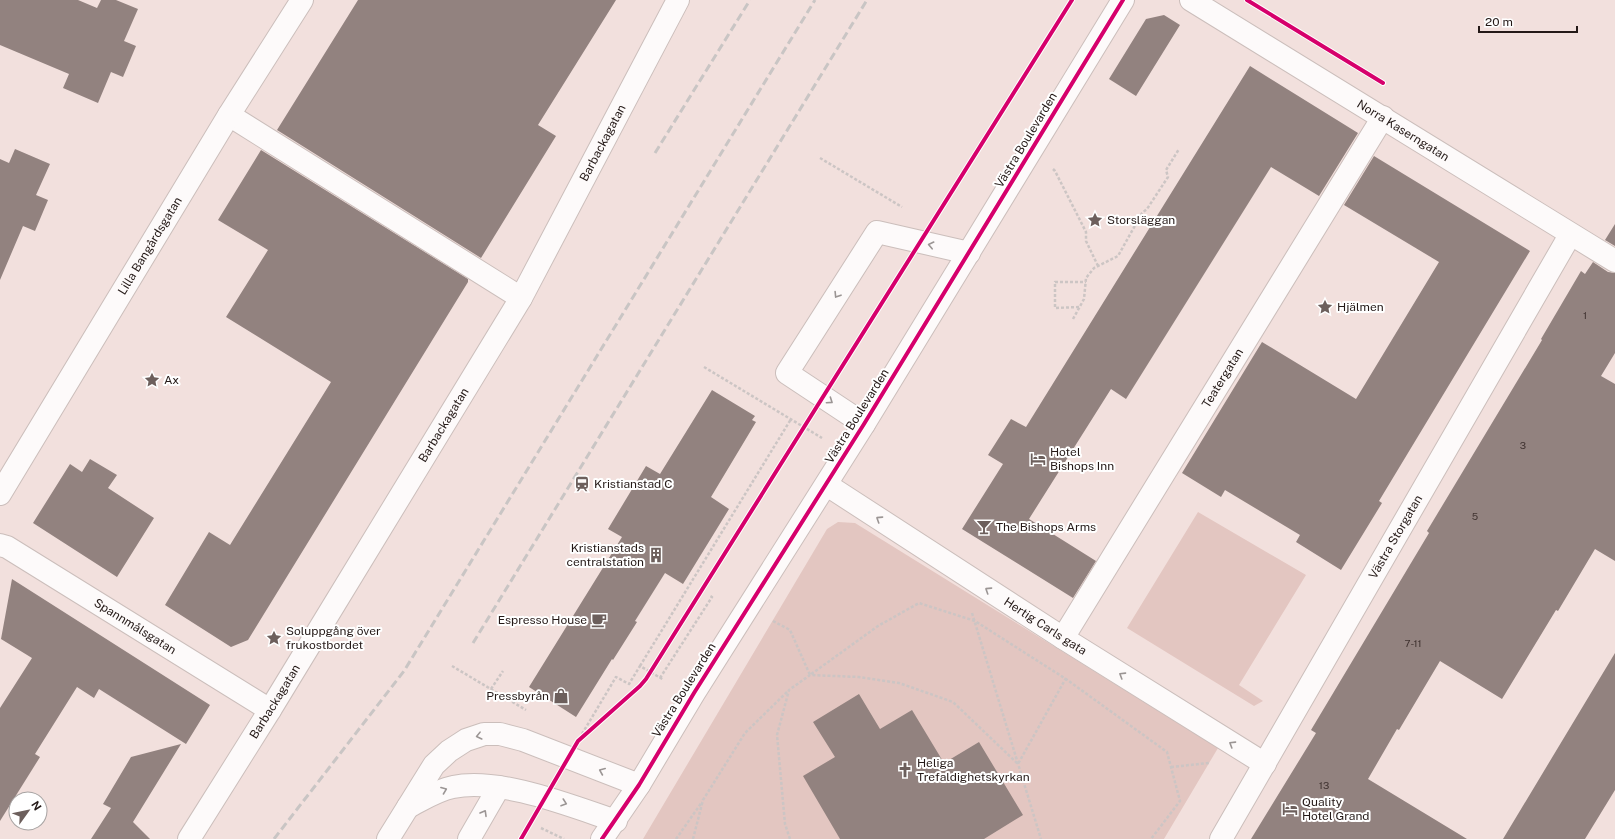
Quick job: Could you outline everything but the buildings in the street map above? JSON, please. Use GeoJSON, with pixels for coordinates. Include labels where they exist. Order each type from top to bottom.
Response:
{"type":"FeatureCollection","features":[{"type":"Feature","properties":{"kind":"street","name":"Lilla Bangårdsgatan"},"geometry":{"type":"LineString","coordinates":[[0,494],[229,115],[302,0]]}},
{"type":"Feature","properties":{"kind":"street","name":"Barbackagatan"},"geometry":{"type":"LineString","coordinates":[[189,839],[270,710],[521,298],[678,0]]}},
{"type":"Feature","properties":{"kind":"street","name":"Västra Boulevarden"},"geometry":{"type":"LineString","coordinates":[[602,839],[616,821],[639,785],[694,693],[827,485],[1123,0]]}},
{"type":"Feature","properties":{"kind":"street","name":"Norra Kaserngatan"},"geometry":{"type":"LineString","coordinates":[[1191,0],[1383,117],[1570,235],[1615,261]]}},
{"type":"Feature","properties":{"kind":"street"},"geometry":{"type":"LineString","coordinates":[[229,115],[521,298]]}},
{"type":"Feature","properties":{"kind":"street","name":"Teatergatan"},"geometry":{"type":"LineString","coordinates":[[1063,638],[1383,117]]}},
{"type":"Feature","properties":{"kind":"street"},"geometry":{"type":"LineString","coordinates":[[864,424],[787,373],[877,232],[969,253]]}},
{"type":"Feature","properties":{"kind":"street","name":"Västra Storgatan"},"geometry":{"type":"LineString","coordinates":[[1221,839],[1570,235]]}},
{"type":"Feature","properties":{"kind":"street","name":"Hertig Carls gata"},"geometry":{"type":"LineString","coordinates":[[827,485],[1063,638],[1265,764]]}},
{"type":"Feature","properties":{"kind":"street","name":"Spannmålsgatan"},"geometry":{"type":"LineString","coordinates":[[0,545],[7,547],[270,710]]}},
{"type":"Feature","properties":{"kind":"street"},"geometry":{"type":"LineString","coordinates":[[388,839],[434,765],[449,751],[466,740],[484,734],[500,734],[523,740],[639,785]]}},
{"type":"Feature","properties":{"kind":"street"},"geometry":{"type":"LineString","coordinates":[[408,807],[452,787],[478,784],[545,797],[616,821]]}},
{"type":"Feature","properties":{"kind":"street"},"geometry":{"type":"LineString","coordinates":[[469,839],[499,787]]}},
{"type":"Feature","properties":{"kind":"path"},"geometry":{"type":"LineString","coordinates":[[1073,319],[1084,299],[1086,278],[1094,268],[1118,256],[1142,213],[1148,209],[1168,177],[1166,170],[1179,149]]}},
{"type":"Feature","properties":{"kind":"path"},"geometry":{"type":"LineString","coordinates":[[1029,153],[1055,171],[1086,232],[1086,241],[1098,266]]}},
{"type":"Feature","properties":{"kind":"path"},"geometry":{"type":"LineString","coordinates":[[820,158],[906,209]]}},
{"type":"Feature","properties":{"kind":"path"},"geometry":{"type":"LineString","coordinates":[[1080,307],[1055,308],[1055,282],[1086,282]]}},
{"type":"Feature","properties":{"kind":"path"},"geometry":{"type":"LineString","coordinates":[[704,368],[846,453]]}},
{"type":"Feature","properties":{"kind":"path"},"geometry":{"type":"LineString","coordinates":[[582,735],[616,677],[629,684],[791,420]]}},
{"type":"Feature","properties":{"kind":"path"},"geometry":{"type":"LineString","coordinates":[[800,432],[803,427]]}},
{"type":"Feature","properties":{"kind":"path"},"geometry":{"type":"LineString","coordinates":[[961,573],[1041,839]]}},
{"type":"Feature","properties":{"kind":"path"},"geometry":{"type":"LineString","coordinates":[[660,678],[712,597],[710,596]]}},
{"type":"Feature","properties":{"kind":"path"},"geometry":{"type":"LineString","coordinates":[[676,839],[703,800],[745,733],[789,690],[878,626],[919,603],[975,621],[1066,679],[1167,752],[1180,801],[1150,839]]}},
{"type":"Feature","properties":{"kind":"path"},"geometry":{"type":"LineString","coordinates":[[749,606],[790,630],[810,675]]}},
{"type":"Feature","properties":{"kind":"path"},"geometry":{"type":"LineString","coordinates":[[1018,764],[1082,650]]}},
{"type":"Feature","properties":{"kind":"path"},"geometry":{"type":"LineString","coordinates":[[649,674],[654,665]]}},
{"type":"Feature","properties":{"kind":"path"},"geometry":{"type":"LineString","coordinates":[[452,666],[531,713]]}},
{"type":"Feature","properties":{"kind":"path"},"geometry":{"type":"LineString","coordinates":[[640,666],[649,674],[664,680]]}},
{"type":"Feature","properties":{"kind":"path"},"geometry":{"type":"LineString","coordinates":[[491,689],[503,671]]}},
{"type":"Feature","properties":{"kind":"path"},"geometry":{"type":"LineString","coordinates":[[810,675],[859,677],[899,683],[954,702],[1018,764]]}},
{"type":"Feature","properties":{"kind":"path"},"geometry":{"type":"LineString","coordinates":[[789,690],[777,735],[784,824],[790,839]]}},
{"type":"Feature","properties":{"kind":"path"},"geometry":{"type":"LineString","coordinates":[[578,741],[589,731]]}},
{"type":"Feature","properties":{"kind":"path"},"geometry":{"type":"LineString","coordinates":[[693,839],[703,800]]}},
{"type":"Feature","properties":{"kind":"path"},"geometry":{"type":"LineString","coordinates":[[536,826],[564,839]]}},
{"type":"Feature","properties":{"kind":"shaded area"},"geometry":{"type":"Polygon","coordinates":[[[1198,512],[1306,575],[1239,685],[1263,701],[1254,706],[1127,628],[1198,512]]]}},
{"type":"Feature","properties":{"kind":"shaded area"},"geometry":{"type":"Polygon","coordinates":[[[838,522],[855,523],[1218,748],[1164,839],[643,839],[827,529],[838,522]]]}},
{"type":"Feature","properties":{"kind":"railway"},"geometry":{"type":"LineString","coordinates":[[655,153],[750,0]]}},
{"type":"Feature","properties":{"kind":"railway"},"geometry":{"type":"LineString","coordinates":[[274,839],[404,671],[815,0]]}},
{"type":"Feature","properties":{"kind":"railway"},"geometry":{"type":"LineString","coordinates":[[473,643],[867,0]]}},
{"type":"Feature","properties":{"kind":"cycle path"},"geometry":{"type":"LineString","coordinates":[[521,839],[578,741],[646,679],[1072,0]]}},
{"type":"Feature","properties":{"kind":"cycle path"},"geometry":{"type":"LineString","coordinates":[[602,839],[639,785],[694,693],[864,424],[1123,0]]}},
{"type":"Feature","properties":{"kind":"cycle path"},"geometry":{"type":"LineString","coordinates":[[1247,0],[1383,83]]}},
{"type":"Feature","properties":{"kind":"place","name":"Storsläggan"},"geometry":{"type":"Point","coordinates":[1095,220]}},
{"type":"Feature","properties":{"kind":"place","name":"Hjälmen"},"geometry":{"type":"Point","coordinates":[1325,307]}},
{"type":"Feature","properties":{"kind":"place","name":"Ax"},"geometry":{"type":"Point","coordinates":[152,380]}},
{"type":"Feature","properties":{"kind":"place","name":"Hotel Bishops Inn"},"geometry":{"type":"Point","coordinates":[1038,459]}},
{"type":"Feature","properties":{"kind":"place","name":"Kristianstad C"},"geometry":{"type":"Point","coordinates":[582,484]}},
{"type":"Feature","properties":{"kind":"place","name":"The Bishops Arms"},"geometry":{"type":"Point","coordinates":[984,527]}},
{"type":"Feature","properties":{"kind":"place","name":"Kristianstads centralstation"},"geometry":{"type":"Point","coordinates":[656,555]}},
{"type":"Feature","properties":{"kind":"place","name":"Espresso House"},"geometry":{"type":"Point","coordinates":[599,620]}},
{"type":"Feature","properties":{"kind":"place","name":"Soluppgång över frukostbordet"},"geometry":{"type":"Point","coordinates":[274,638]}},
{"type":"Feature","properties":{"kind":"place","name":"Pressbyrån"},"geometry":{"type":"Point","coordinates":[561,696]}},
{"type":"Feature","properties":{"kind":"place","name":"Heliga Trefaldighetskyrkan"},"geometry":{"type":"Point","coordinates":[905,770]}},
{"type":"Feature","properties":{"kind":"place","name":"Quality Hotel Grand"},"geometry":{"type":"Point","coordinates":[1290,809]}}]}
